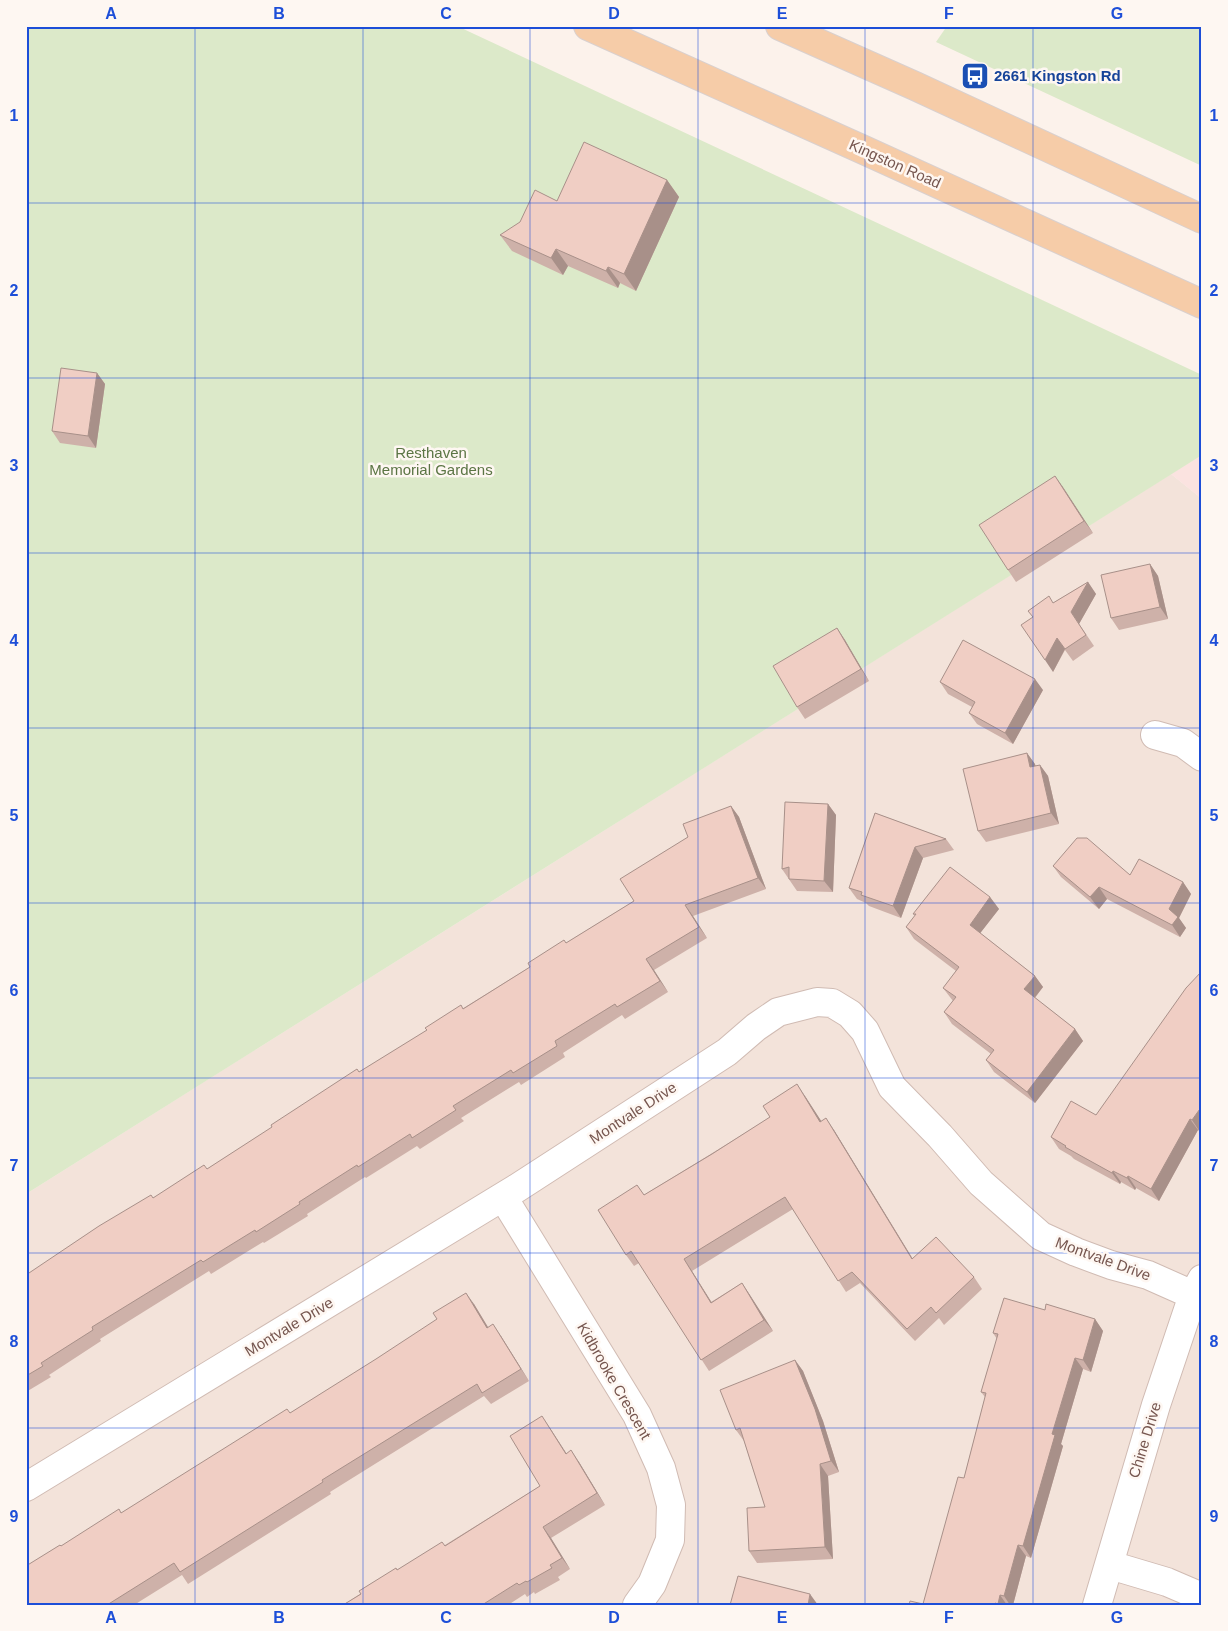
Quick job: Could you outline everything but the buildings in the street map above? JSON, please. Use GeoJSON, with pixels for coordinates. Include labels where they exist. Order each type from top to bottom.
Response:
{"type":"FeatureCollection","features":[{"type":"Feature","properties":{"kind":"main road","name":"Kingston Road"},"geometry":{"type":"LineString","coordinates":[[588,26],[1202,304]]}},
{"type":"Feature","properties":{"kind":"main road"},"geometry":{"type":"LineString","coordinates":[[780,26],[915,86],[1202,219]]}},
{"type":"Feature","properties":{"kind":"street"},"geometry":{"type":"LineString","coordinates":[[1155,735],[1183,743],[1202,757]]}},
{"type":"Feature","properties":{"kind":"street","name":"Montvale Drive"},"geometry":{"type":"LineString","coordinates":[[26,1486],[503,1197],[727,1052],[756,1027],[778,1012],[817,1002],[832,1004],[850,1014],[865,1031],[892,1087],[940,1136],[981,1183],[1041,1236],[1111,1266],[1198,1287]]}},
{"type":"Feature","properties":{"kind":"street","name":"Kidbrooke Crescent"},"geometry":{"type":"LineString","coordinates":[[503,1197],[637,1415],[661,1468],[671,1505],[670,1540],[652,1584],[638,1605]]}},
{"type":"Feature","properties":{"kind":"street","name":"Chine Drive"},"geometry":{"type":"LineString","coordinates":[[1097,1605],[1156,1405],[1198,1287]]}},
{"type":"Feature","properties":{"kind":"street"},"geometry":{"type":"LineString","coordinates":[[1110,1564],[1167,1582],[1202,1597]]}},
{"type":"Feature","properties":{"kind":"shaded area"},"geometry":{"type":"Polygon","coordinates":[[[1202,455],[1202,499],[1171,474],[1202,455]]]}},
{"type":"Feature","properties":{"kind":"shaded area"},"geometry":{"type":"Polygon","coordinates":[[[1171,474],[1202,499],[1202,1605],[26,1605],[26,1194],[1171,474]]]}},
{"type":"Feature","properties":{"kind":"green space","name":"Resthaven Memorial Gardens"},"geometry":{"type":"Polygon","coordinates":[[[26,26],[457,26],[1202,375],[1202,455],[26,1194],[26,26]]]}},
{"type":"Feature","properties":{"kind":"green space"},"geometry":{"type":"Polygon","coordinates":[[[947,26],[1202,26],[1202,166],[936,42],[947,26]]]}},
{"type":"Feature","properties":{"kind":"place","name":"2661 Kingston Rd"},"geometry":{"type":"Point","coordinates":[975,76]}}]}
